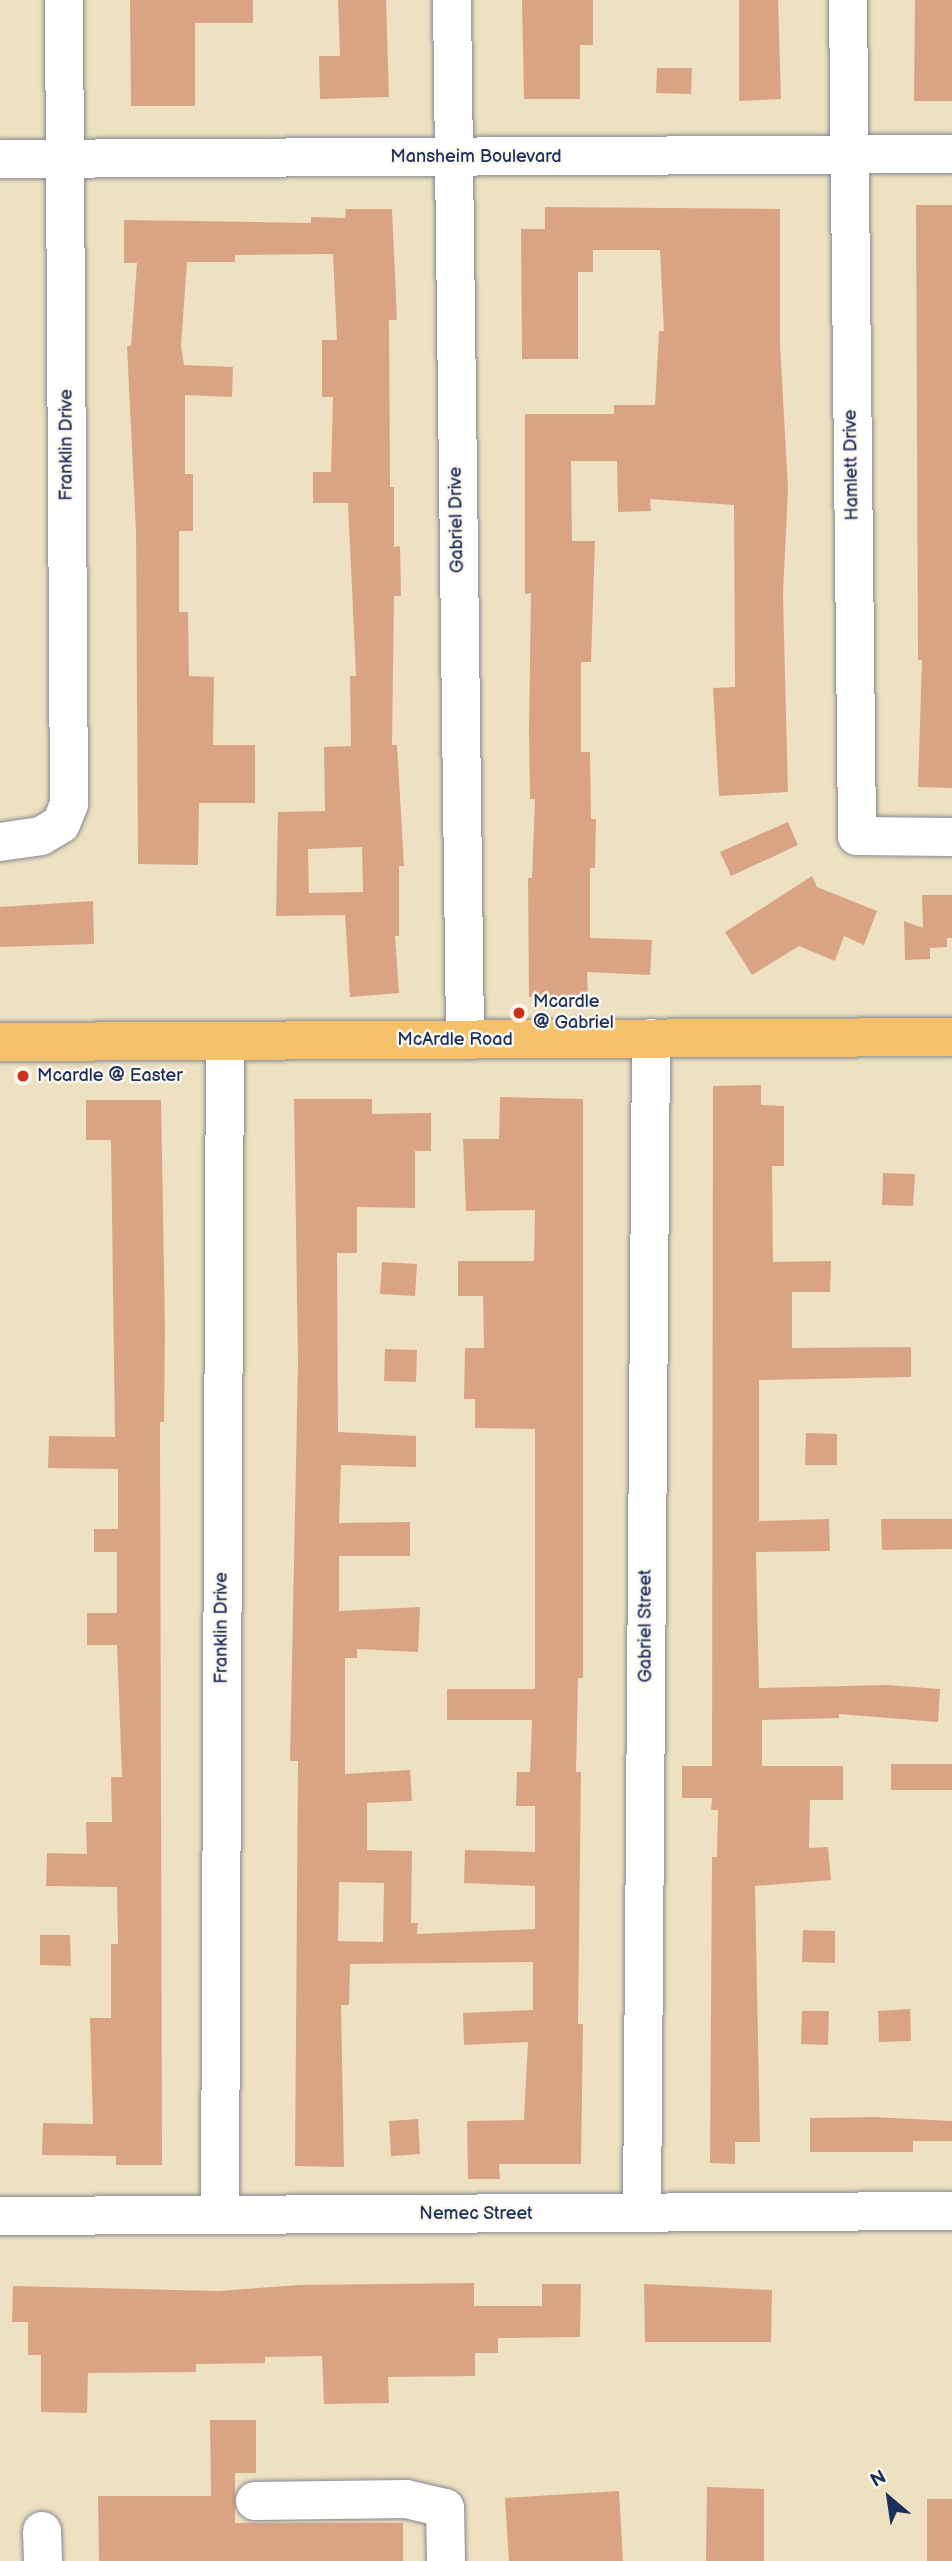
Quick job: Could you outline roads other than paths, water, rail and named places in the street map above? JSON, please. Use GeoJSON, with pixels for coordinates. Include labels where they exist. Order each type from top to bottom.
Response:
{"type":"FeatureCollection","features":[{"type":"Feature","properties":{"kind":"main road","name":"McArdle Road"},"geometry":{"type":"LineString","coordinates":[[0,1042],[952,1037]]}},
{"type":"Feature","properties":{"kind":"street","name":"Franklin Drive"},"geometry":{"type":"LineString","coordinates":[[0,842],[41,836],[61,824],[69,804],[65,0]]}},
{"type":"Feature","properties":{"kind":"street","name":"Gabriel Drive"},"geometry":{"type":"LineString","coordinates":[[453,0],[451,157],[465,1040]]}},
{"type":"Feature","properties":{"kind":"street","name":"Hamlett Drive"},"geometry":{"type":"LineString","coordinates":[[848,0],[857,835],[952,837]]}},
{"type":"Feature","properties":{"kind":"street","name":"Mansheim Boulevard"},"geometry":{"type":"LineString","coordinates":[[0,159],[952,153]]}},
{"type":"Feature","properties":{"kind":"street","name":"Gabriel Street"},"geometry":{"type":"LineString","coordinates":[[642,2213],[651,1038]]}},
{"type":"Feature","properties":{"kind":"street","name":"Franklin Drive"},"geometry":{"type":"LineString","coordinates":[[220,2215],[225,1041]]}},
{"type":"Feature","properties":{"kind":"street","name":"Nemec Street"},"geometry":{"type":"LineString","coordinates":[[0,2216],[952,2211]]}},
{"type":"Feature","properties":{"kind":"street"},"geometry":{"type":"LineString","coordinates":[[255,2501],[406,2499],[445,2508],[446,2561]]}},
{"type":"Feature","properties":{"kind":"place","name":"Mcardle @ Gabriel"},"geometry":{"type":"Point","coordinates":[519,1013]}},
{"type":"Feature","properties":{"kind":"place","name":"Mcardle @ Easter"},"geometry":{"type":"Point","coordinates":[23,1076]}}]}
